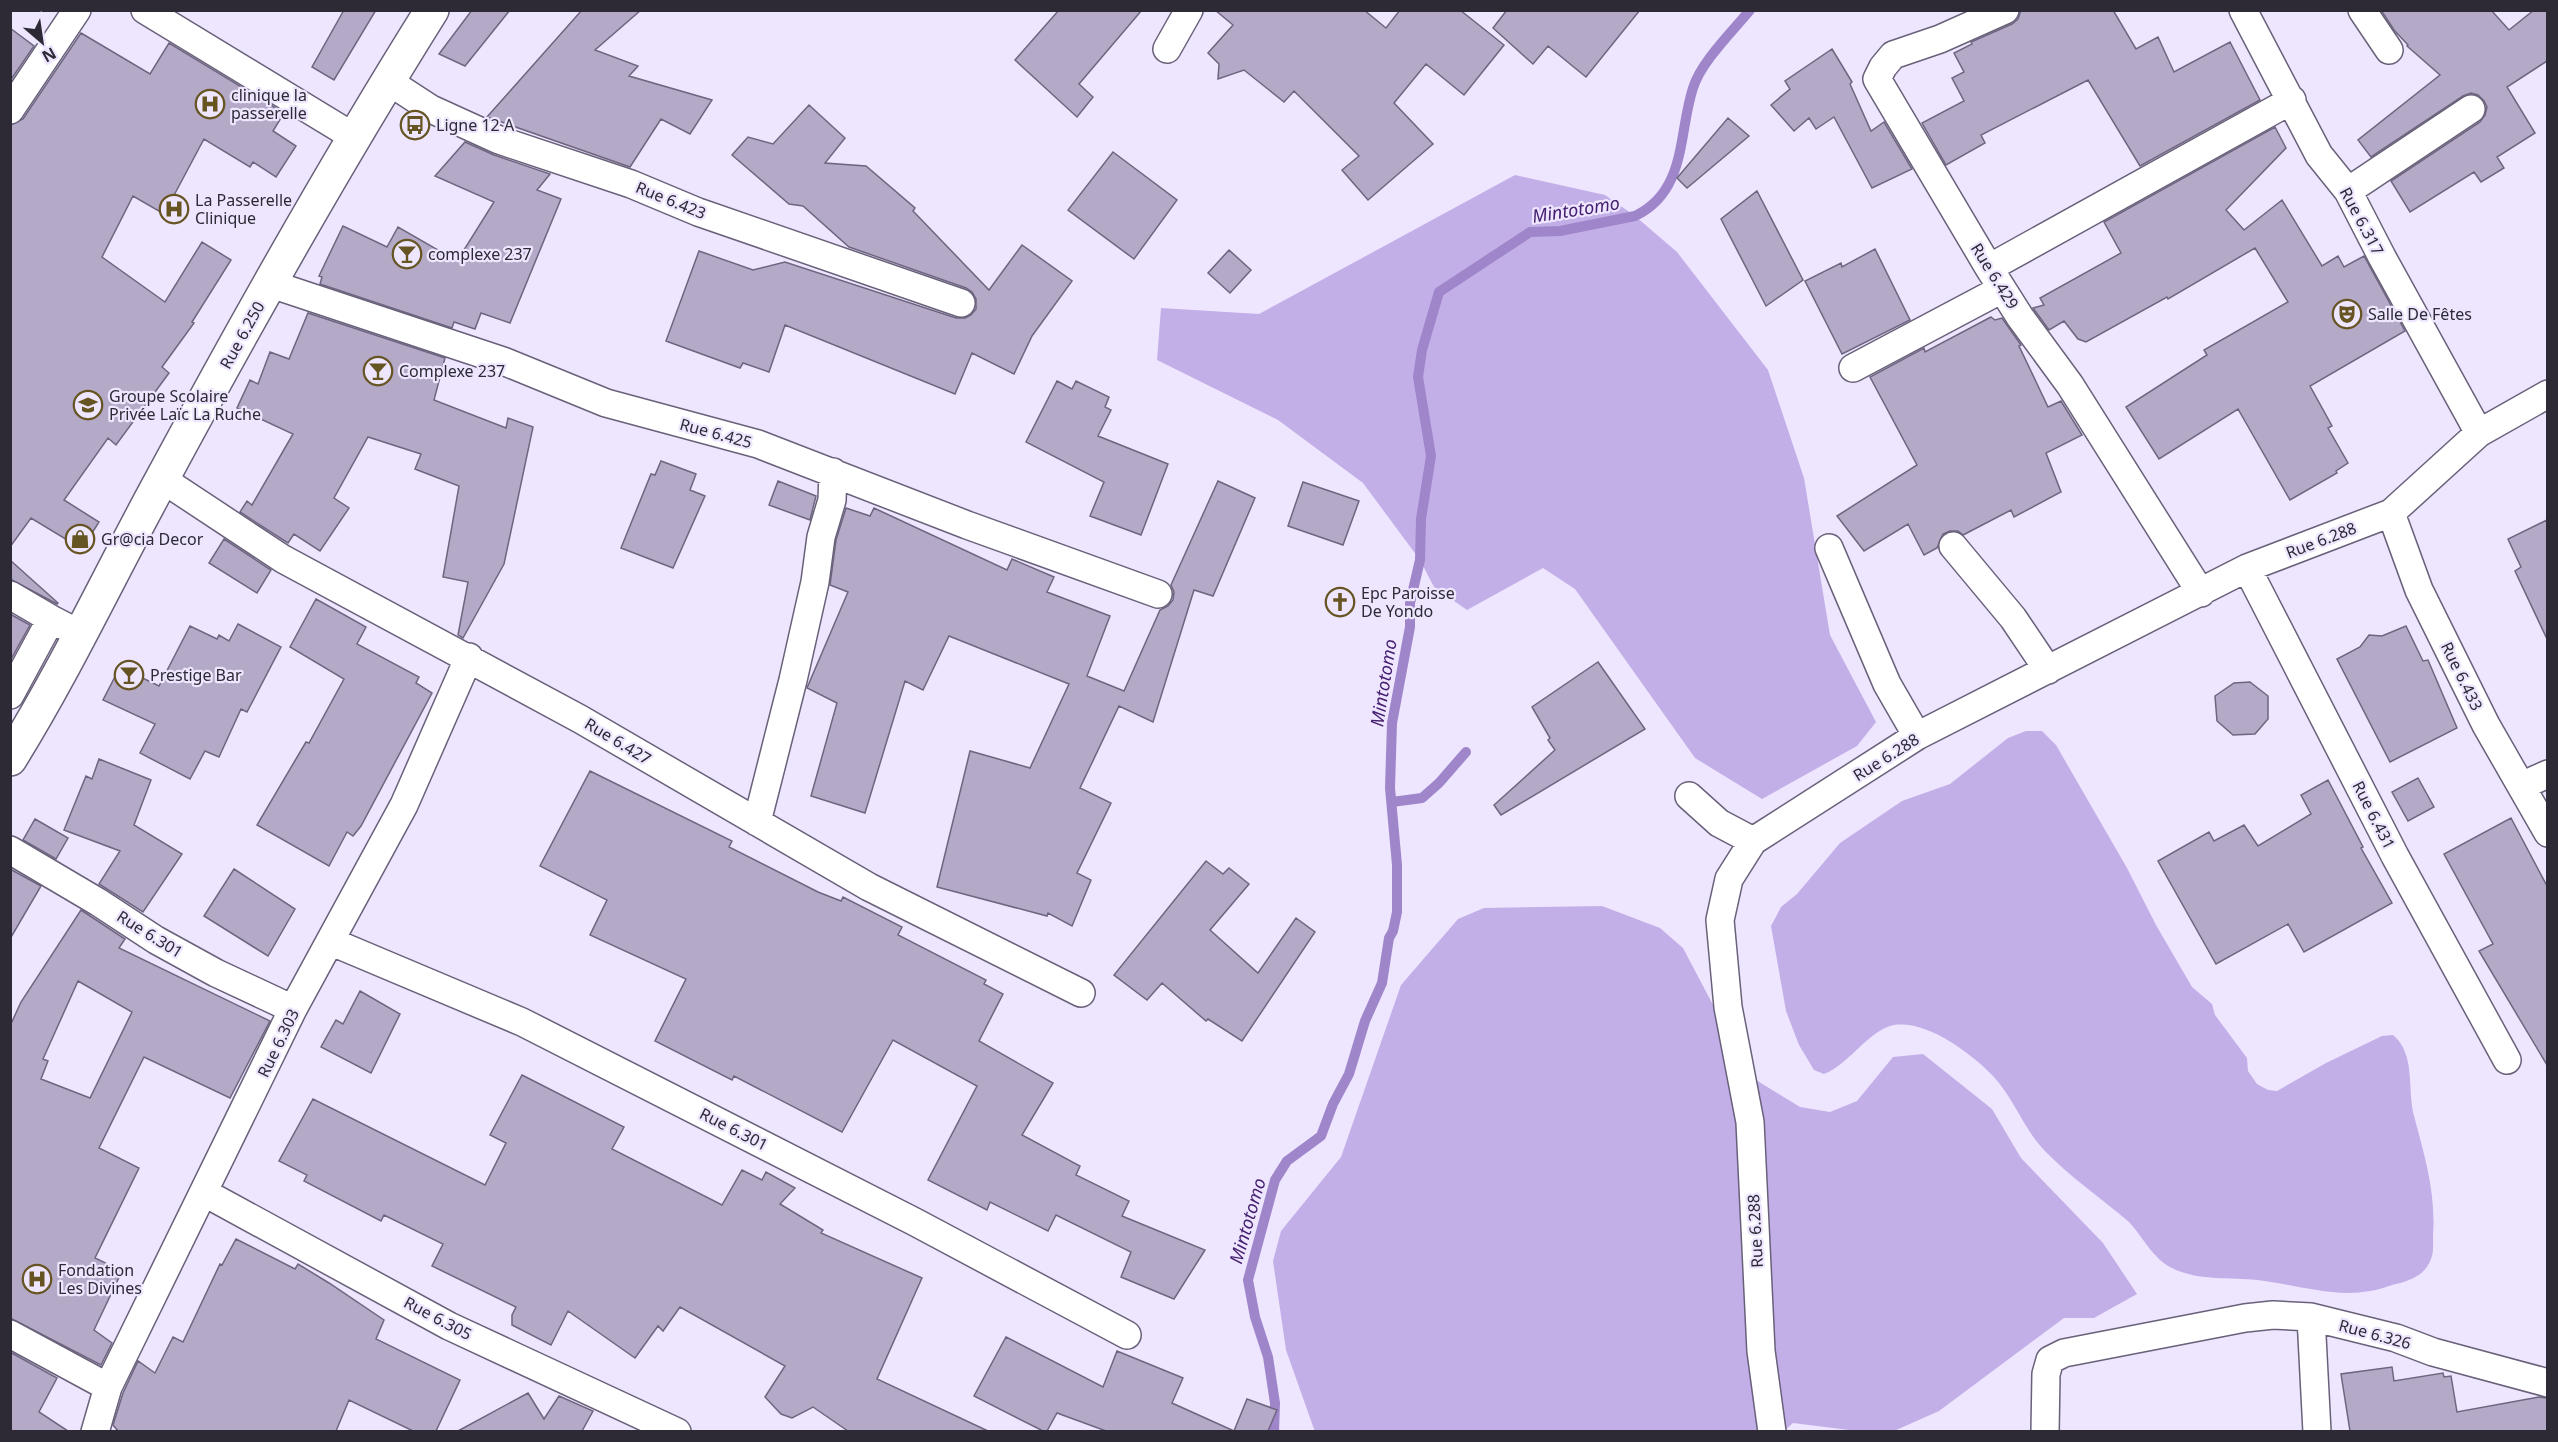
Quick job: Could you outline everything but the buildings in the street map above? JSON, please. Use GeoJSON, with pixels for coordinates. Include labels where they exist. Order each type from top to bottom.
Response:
{"type":"FeatureCollection","features":[{"type":"Feature","properties":{"kind":"main road","name":"Rue 6.250"},"geometry":{"type":"LineString","coordinates":[[13,748],[80,634],[162,479],[354,137],[432,10]]}},
{"type":"Feature","properties":{"kind":"street"},"geometry":{"type":"LineString","coordinates":[[10,110],[77,10]]}},
{"type":"Feature","properties":{"kind":"street"},"geometry":{"type":"LineString","coordinates":[[145,10],[354,137]]}},
{"type":"Feature","properties":{"kind":"street"},"geometry":{"type":"LineString","coordinates":[[1167,49],[1189,10]]}},
{"type":"Feature","properties":{"kind":"street","name":"Rue 6.429"},"geometry":{"type":"LineString","coordinates":[[2005,10],[1940,39],[1893,55],[1877,79],[1996,279],[2070,385],[2201,593]]}},
{"type":"Feature","properties":{"kind":"street","name":"Rue 6.317"},"geometry":{"type":"LineString","coordinates":[[2243,10],[2319,155],[2348,191],[2479,433]]}},
{"type":"Feature","properties":{"kind":"street"},"geometry":{"type":"LineString","coordinates":[[2362,10],[2389,50]]}},
{"type":"Feature","properties":{"kind":"street","name":"Rue 6.423"},"geometry":{"type":"LineString","coordinates":[[388,81],[431,109],[499,140],[631,184],[698,212],[962,303]]}},
{"type":"Feature","properties":{"kind":"street"},"geometry":{"type":"LineString","coordinates":[[1853,368],[2292,100]]}},
{"type":"Feature","properties":{"kind":"street"},"geometry":{"type":"LineString","coordinates":[[2348,191],[2471,109]]}},
{"type":"Feature","properties":{"kind":"street","name":"Rue 6.425"},"geometry":{"type":"LineString","coordinates":[[271,284],[503,361],[606,403],[758,444],[967,525],[1158,594]]}},
{"type":"Feature","properties":{"kind":"street","name":"Rue 6.288"},"geometry":{"type":"LineString","coordinates":[[1772,1431],[1761,1351],[1750,1122],[1728,1007],[1720,920],[1729,879],[1753,841],[1917,736],[2247,568],[2391,513],[2479,433],[2547,394]]}},
{"type":"Feature","properties":{"kind":"street"},"geometry":{"type":"LineString","coordinates":[[757,822],[794,680],[821,537],[832,500],[833,472]]}},
{"type":"Feature","properties":{"kind":"street","name":"Rue 6.427"},"geometry":{"type":"LineString","coordinates":[[162,479],[283,559],[469,657],[580,719],[869,887],[1081,993]]}},
{"type":"Feature","properties":{"kind":"street","name":"Rue 6.433"},"geometry":{"type":"LineString","coordinates":[[2391,513],[2419,590],[2486,725],[2547,833]]}},
{"type":"Feature","properties":{"kind":"street"},"geometry":{"type":"LineString","coordinates":[[1953,546],[2013,618],[2048,670]]}},
{"type":"Feature","properties":{"kind":"street"},"geometry":{"type":"LineString","coordinates":[[1829,548],[1887,684],[1917,736]]}},
{"type":"Feature","properties":{"kind":"street","name":"Rue 6.431"},"geometry":{"type":"LineString","coordinates":[[2247,568],[2395,856],[2507,1060]]}},
{"type":"Feature","properties":{"kind":"street"},"geometry":{"type":"LineString","coordinates":[[10,595],[80,634]]}},
{"type":"Feature","properties":{"kind":"street"},"geometry":{"type":"LineString","coordinates":[[10,695],[51,619]]}},
{"type":"Feature","properties":{"kind":"street","name":"Rue 6.303"},"geometry":{"type":"LineString","coordinates":[[94,1431],[108,1387],[294,1009],[404,805],[469,657]]}},
{"type":"Feature","properties":{"kind":"street"},"geometry":{"type":"LineString","coordinates":[[2522,786],[2547,774]]}},
{"type":"Feature","properties":{"kind":"street"},"geometry":{"type":"LineString","coordinates":[[1689,796],[1719,824],[1753,841]]}},
{"type":"Feature","properties":{"kind":"street","name":"Rue 6.301"},"geometry":{"type":"LineString","coordinates":[[10,850],[98,902],[156,940],[216,973],[294,1009]]}},
{"type":"Feature","properties":{"kind":"street","name":"Rue 6.301"},"geometry":{"type":"LineString","coordinates":[[332,942],[522,1022],[904,1216],[1127,1335]]}},
{"type":"Feature","properties":{"kind":"street","name":"Rue 6.305"},"geometry":{"type":"LineString","coordinates":[[205,1192],[449,1326],[677,1431]]}},
{"type":"Feature","properties":{"kind":"street"},"geometry":{"type":"LineString","coordinates":[[2045,1431],[2046,1374],[2050,1360],[2064,1353],[2245,1318],[2312,1317]]}},
{"type":"Feature","properties":{"kind":"street","name":"Rue 6.326"},"geometry":{"type":"LineString","coordinates":[[2317,1431],[2312,1317],[2396,1338],[2433,1352],[2547,1383]]}},
{"type":"Feature","properties":{"kind":"street"},"geometry":{"type":"LineString","coordinates":[[10,1334],[108,1387]]}},
{"type":"Feature","properties":{"kind":"shaded area"},"geometry":{"type":"Polygon","coordinates":[[[1515,175],[1605,195],[1635,216],[1677,252],[1768,370],[1804,478],[1830,635],[1876,722],[1857,746],[1762,799],[1695,758],[1575,589],[1543,568],[1467,610],[1434,587],[1420,560],[1363,483],[1278,420],[1157,360],[1161,308],[1259,314],[1515,175]]]}},
{"type":"Feature","properties":{"kind":"shaded area"},"geometry":{"type":"Polygon","coordinates":[[[2026,731],[2042,731],[2056,745],[2192,987],[2212,1004],[2215,1015],[2247,1058],[2248,1071],[2257,1084],[2268,1090],[2277,1091],[2326,1063],[2382,1036],[2393,1035],[2400,1043],[2408,1062],[2412,1106],[2429,1175],[2433,1205],[2433,1253],[2428,1265],[2417,1276],[2377,1290],[2342,1293],[2257,1280],[2202,1277],[2172,1268],[2159,1259],[2129,1222],[2045,1151],[2031,1134],[2007,1094],[1984,1067],[1946,1039],[1917,1027],[1890,1026],[1873,1035],[1833,1069],[1824,1074],[1814,1070],[1799,1045],[1786,1011],[1771,926],[1781,907],[1797,894],[1840,843],[1902,801],[1950,784],[2008,738],[2026,731]]]}},
{"type":"Feature","properties":{"kind":"shaded area"},"geometry":{"type":"Polygon","coordinates":[[[1602,906],[1660,928],[1683,948],[1751,1077],[1800,1107],[1830,1112],[1857,1101],[1893,1057],[1923,1054],[1992,1109],[2021,1158],[2103,1243],[2137,1294],[2094,1318],[2064,1318],[1939,1411],[1894,1431],[1857,1431],[1793,1423],[1783,1432],[1315,1432],[1286,1350],[1273,1261],[1281,1231],[1341,1157],[1401,985],[1458,919],[1484,908],[1602,906]]]}},
{"type":"Feature","properties":{"kind":"waterway","name":"Mintotomo"},"geometry":{"type":"LineString","coordinates":[[1274,1432],[1275,1403],[1268,1357],[1255,1317],[1248,1280],[1275,1180],[1287,1161],[1321,1136],[1333,1104],[1349,1074],[1365,1021],[1382,983],[1389,938],[1397,912],[1397,865],[1390,788],[1392,723],[1410,627],[1410,603],[1420,560],[1421,519],[1431,456],[1418,377],[1422,350],[1439,292],[1530,232],[1560,231],[1635,216],[1652,205],[1664,192],[1672,177],[1678,160],[1688,106],[1697,78],[1726,37],[1750,10]]}},
{"type":"Feature","properties":{"kind":"waterway"},"geometry":{"type":"LineString","coordinates":[[1392,802],[1422,798],[1439,783],[1466,752]]}},
{"type":"Feature","properties":{"kind":"place","name":"clinique la passerelle"},"geometry":{"type":"Point","coordinates":[210,104]}},
{"type":"Feature","properties":{"kind":"place","name":"Ligne 12 A"},"geometry":{"type":"Point","coordinates":[415,125]}},
{"type":"Feature","properties":{"kind":"place","name":"La Passerelle Clinique"},"geometry":{"type":"Point","coordinates":[174,209]}},
{"type":"Feature","properties":{"kind":"place","name":"complexe 237"},"geometry":{"type":"Point","coordinates":[407,254]}},
{"type":"Feature","properties":{"kind":"place","name":"Salle De Fêtes"},"geometry":{"type":"Point","coordinates":[2347,314]}},
{"type":"Feature","properties":{"kind":"place","name":"Complexe 237"},"geometry":{"type":"Point","coordinates":[378,371]}},
{"type":"Feature","properties":{"kind":"place","name":"Groupe Scolaire Privée Laïc La Ruche"},"geometry":{"type":"Point","coordinates":[88,405]}},
{"type":"Feature","properties":{"kind":"place","name":"Gr@cia Decor"},"geometry":{"type":"Point","coordinates":[80,539]}},
{"type":"Feature","properties":{"kind":"place","name":"Epc Paroisse De Yondo"},"geometry":{"type":"Point","coordinates":[1340,602]}},
{"type":"Feature","properties":{"kind":"place","name":"Prestige Bar"},"geometry":{"type":"Point","coordinates":[129,675]}},
{"type":"Feature","properties":{"kind":"place","name":"Fondation Les Divines"},"geometry":{"type":"Point","coordinates":[37,1279]}}]}
